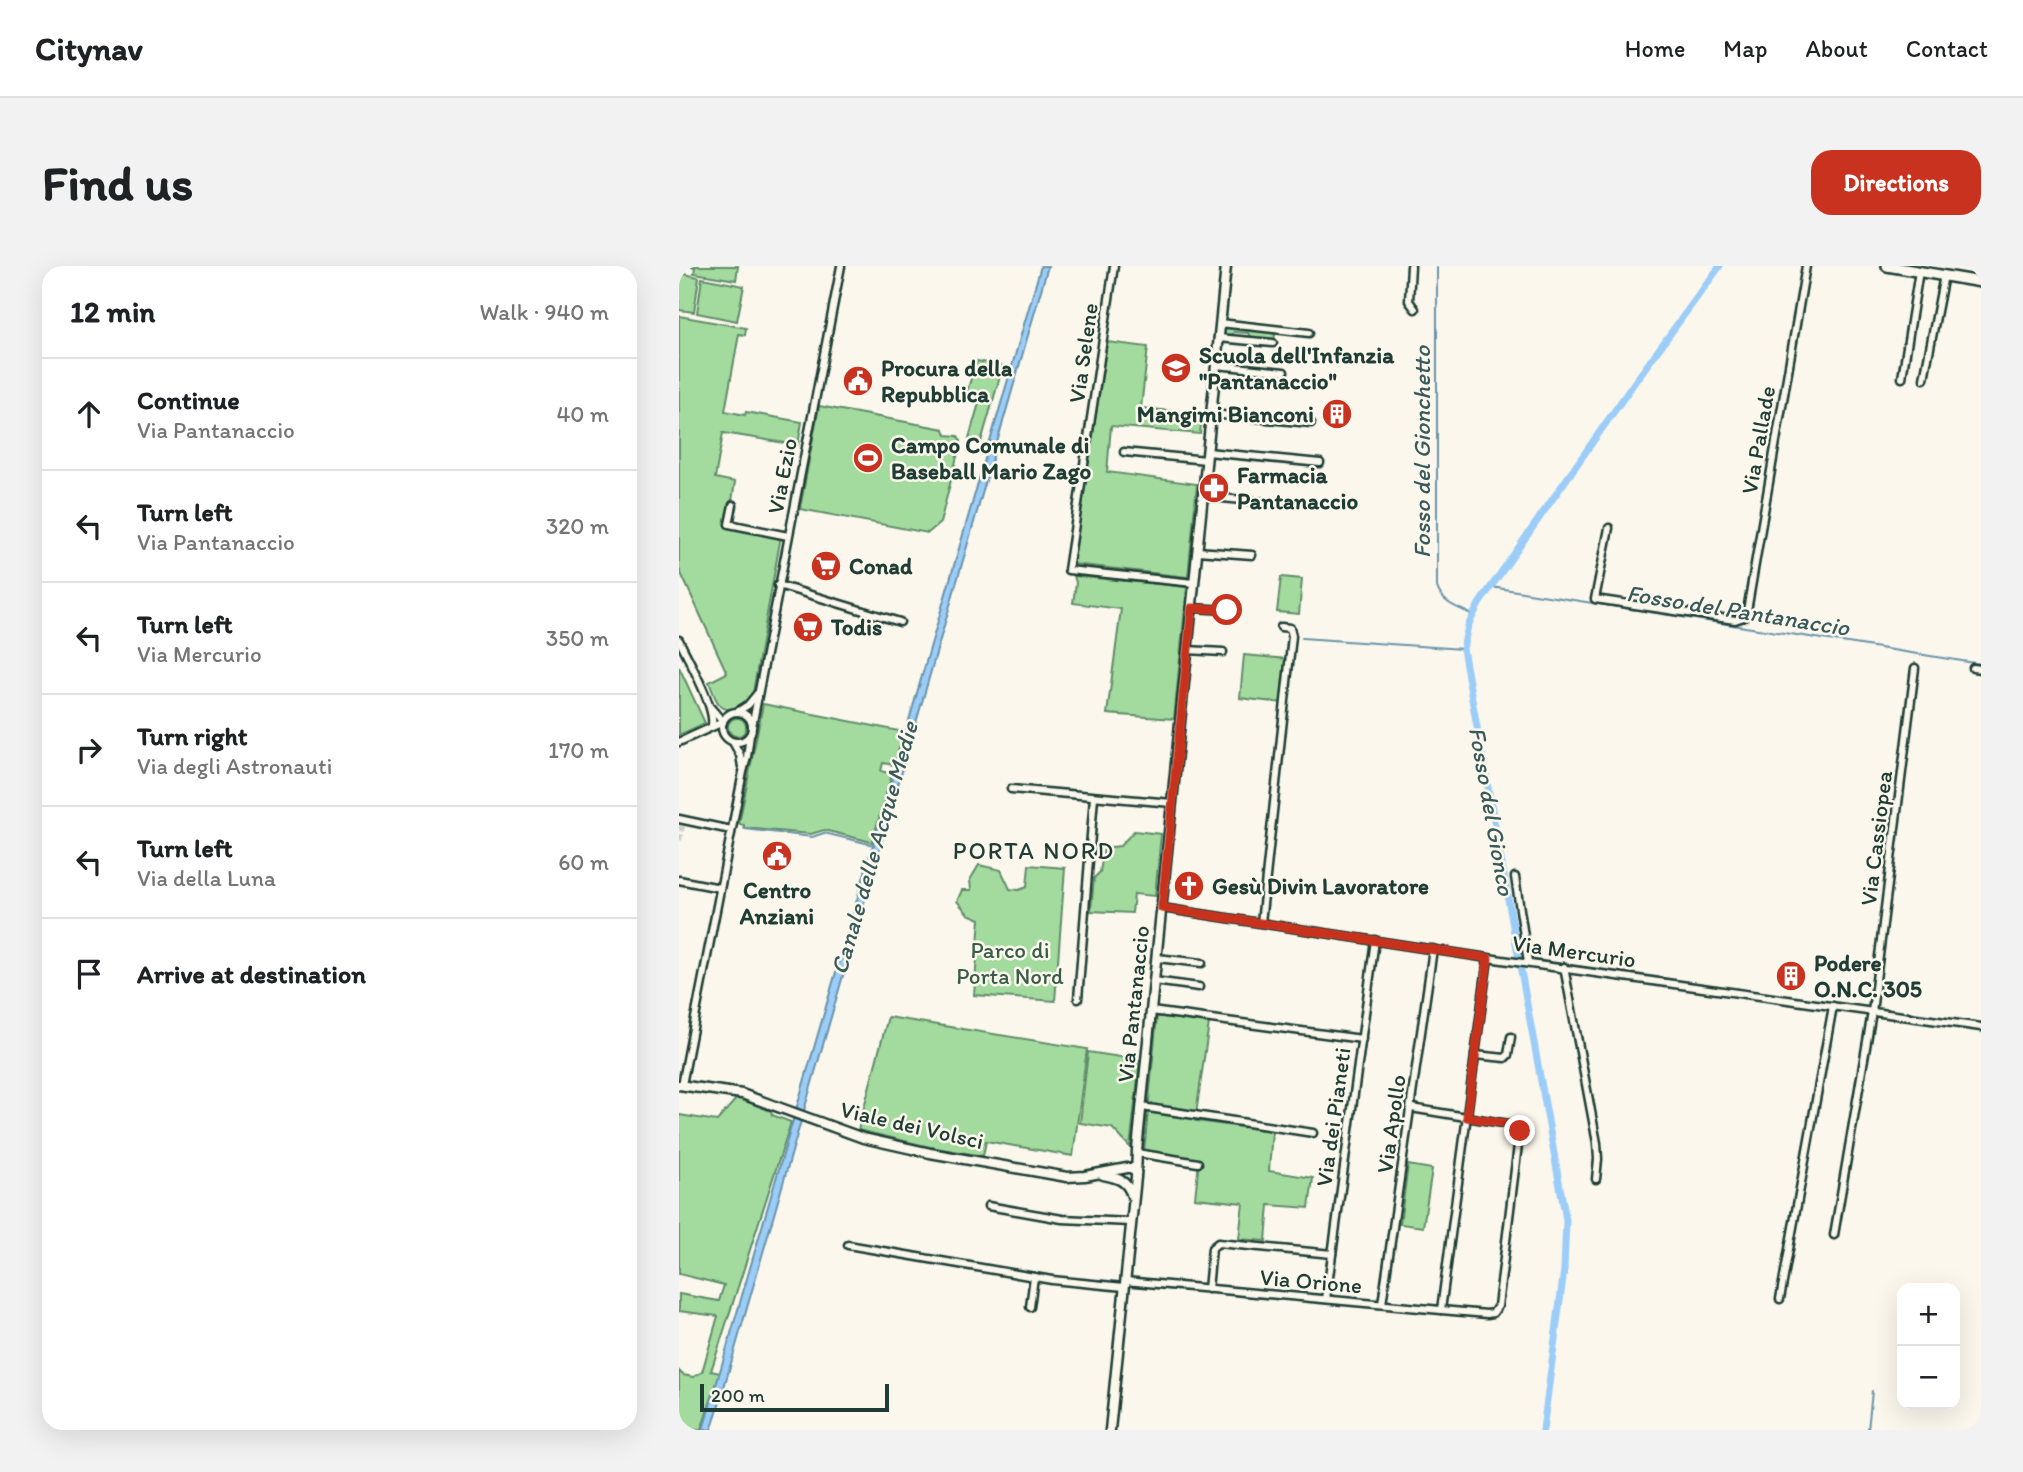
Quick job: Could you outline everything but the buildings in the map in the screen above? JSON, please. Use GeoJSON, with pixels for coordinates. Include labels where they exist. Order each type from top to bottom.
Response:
{"type":"FeatureCollection","features":[{"type":"Feature","properties":{"kind":"main road"},"geometry":{"type":"LineString","coordinates":[[1887,266],[1981,282]]}},
{"type":"Feature","properties":{"kind":"street","name":"Via Ezio"},"geometry":{"type":"LineString","coordinates":[[752,727],[841,266]]}},
{"type":"Feature","properties":{"kind":"street","name":"Via Selene"},"geometry":{"type":"LineString","coordinates":[[1114,266],[1068,570],[1194,583]]}},
{"type":"Feature","properties":{"kind":"street","name":"Via Pantanaccio"},"geometry":{"type":"LineString","coordinates":[[1110,1430],[1133,1199],[1132,1172],[1142,1107],[1226,266]]}},
{"type":"Feature","properties":{"kind":"street"},"geometry":{"type":"LineString","coordinates":[[1411,266],[1409,299],[1415,309]]}},
{"type":"Feature","properties":{"kind":"street","name":"Via Pallade"},"geometry":{"type":"LineString","coordinates":[[1608,528],[1595,599],[1735,620],[1742,618],[1747,611],[1806,266]]}},
{"type":"Feature","properties":{"kind":"street"},"geometry":{"type":"LineString","coordinates":[[1902,378],[1919,271]]}},
{"type":"Feature","properties":{"kind":"street"},"geometry":{"type":"LineString","coordinates":[[1924,379],[1944,275]]}},
{"type":"Feature","properties":{"kind":"street"},"geometry":{"type":"LineString","coordinates":[[1220,323],[1309,333]]}},
{"type":"Feature","properties":{"kind":"street"},"geometry":{"type":"LineString","coordinates":[[1248,340],[1249,327]]}},
{"type":"Feature","properties":{"kind":"street"},"geometry":{"type":"LineString","coordinates":[[1219,338],[1273,343]]}},
{"type":"Feature","properties":{"kind":"street"},"geometry":{"type":"LineString","coordinates":[[1216,365],[1284,372]]}},
{"type":"Feature","properties":{"kind":"street"},"geometry":{"type":"LineString","coordinates":[[1211,414],[1311,423]]}},
{"type":"Feature","properties":{"kind":"street"},"geometry":{"type":"LineString","coordinates":[[1124,452],[1320,463]]}},
{"type":"Feature","properties":{"kind":"street"},"geometry":{"type":"LineString","coordinates":[[1203,496],[1281,504]]}},
{"type":"Feature","properties":{"kind":"street"},"geometry":{"type":"LineString","coordinates":[[733,505],[729,524],[788,536]]}},
{"type":"Feature","properties":{"kind":"street"},"geometry":{"type":"LineString","coordinates":[[1197,551],[1252,555]]}},
{"type":"Feature","properties":{"kind":"street"},"geometry":{"type":"LineString","coordinates":[[778,585],[900,622]]}},
{"type":"Feature","properties":{"kind":"street"},"geometry":{"type":"LineString","coordinates":[[1192,608],[1227,610]]}},
{"type":"Feature","properties":{"kind":"street"},"geometry":{"type":"LineString","coordinates":[[1262,923],[1293,636],[1290,628],[1281,626]]}},
{"type":"Feature","properties":{"kind":"street"},"geometry":{"type":"LineString","coordinates":[[679,640],[708,703],[712,725]]}},
{"type":"Feature","properties":{"kind":"street"},"geometry":{"type":"LineString","coordinates":[[1187,650],[1223,652]]}},
{"type":"Feature","properties":{"kind":"street","name":"Via Cassiopea"},"geometry":{"type":"LineString","coordinates":[[1834,1235],[1872,1012],[1915,668]]}},
{"type":"Feature","properties":{"kind":"street"},"geometry":{"type":"LineString","coordinates":[[1973,668],[1981,669]]}},
{"type":"Feature","properties":{"kind":"street"},"geometry":{"type":"LineString","coordinates":[[679,742],[723,722],[748,705],[758,693]]}},
{"type":"Feature","properties":{"kind":"street"},"geometry":{"type":"LineString","coordinates":[[680,1085],[752,727],[745,715],[719,711],[708,703]]}},
{"type":"Feature","properties":{"kind":"street"},"geometry":{"type":"LineString","coordinates":[[708,703],[723,722],[725,735],[740,755],[743,772]]}},
{"type":"Feature","properties":{"kind":"street"},"geometry":{"type":"LineString","coordinates":[[703,731],[725,735]]}},
{"type":"Feature","properties":{"kind":"street"},"geometry":{"type":"LineString","coordinates":[[732,741],[740,742],[750,735]]}},
{"type":"Feature","properties":{"kind":"street"},"geometry":{"type":"LineString","coordinates":[[1011,789],[1172,803]]}},
{"type":"Feature","properties":{"kind":"street"},"geometry":{"type":"LineString","coordinates":[[1078,999],[1094,797]]}},
{"type":"Feature","properties":{"kind":"street"},"geometry":{"type":"LineString","coordinates":[[681,822],[731,830]]}},
{"type":"Feature","properties":{"kind":"street"},"geometry":{"type":"LineString","coordinates":[[1515,877],[1526,962]]}},
{"type":"Feature","properties":{"kind":"street"},"geometry":{"type":"LineString","coordinates":[[679,880],[720,888]]}},
{"type":"Feature","properties":{"kind":"street","name":"Via Mercurio"},"geometry":{"type":"LineString","coordinates":[[1162,908],[1488,958],[1981,1027]]}},
{"type":"Feature","properties":{"kind":"street","name":"Via dei Pianeti"},"geometry":{"type":"LineString","coordinates":[[1326,1299],[1375,940]]}},
{"type":"Feature","properties":{"kind":"street","name":"Via Apollo"},"geometry":{"type":"LineString","coordinates":[[1382,1304],[1433,949]]}},
{"type":"Feature","properties":{"kind":"street"},"geometry":{"type":"LineString","coordinates":[[1157,958],[1202,964]]}},
{"type":"Feature","properties":{"kind":"street"},"geometry":{"type":"LineString","coordinates":[[1441,1310],[1488,958]]}},
{"type":"Feature","properties":{"kind":"street"},"geometry":{"type":"LineString","coordinates":[[1565,967],[1597,1143],[1596,1179]]}},
{"type":"Feature","properties":{"kind":"street"},"geometry":{"type":"LineString","coordinates":[[1154,981],[1199,987]]}},
{"type":"Feature","properties":{"kind":"street"},"geometry":{"type":"LineString","coordinates":[[1780,1299],[1833,1006]]}},
{"type":"Feature","properties":{"kind":"street"},"geometry":{"type":"LineString","coordinates":[[1151,1011],[1362,1039]]}},
{"type":"Feature","properties":{"kind":"street"},"geometry":{"type":"LineString","coordinates":[[1475,1055],[1504,1058],[1508,1055],[1511,1037]]}},
{"type":"Feature","properties":{"kind":"street","name":"Viale dei Volsci"},"geometry":{"type":"LineString","coordinates":[[680,1085],[735,1092],[857,1136],[930,1153],[1061,1176],[1132,1172]]}},
{"type":"Feature","properties":{"kind":"street"},"geometry":{"type":"LineString","coordinates":[[1142,1107],[1313,1133]]}},
{"type":"Feature","properties":{"kind":"street"},"geometry":{"type":"LineString","coordinates":[[1411,1108],[1467,1117]]}},
{"type":"Feature","properties":{"kind":"street","name":"Via Orione"},"geometry":{"type":"LineString","coordinates":[[848,1245],[1034,1277],[1207,1289],[1487,1314],[1495,1312],[1498,1306],[1520,1131],[1515,1125],[1467,1117]]}},
{"type":"Feature","properties":{"kind":"street"},"geometry":{"type":"LineString","coordinates":[[1137,1153],[1198,1163]]}},
{"type":"Feature","properties":{"kind":"street"},"geometry":{"type":"LineString","coordinates":[[1132,1172],[1132,1183],[1124,1181],[1121,1175],[1132,1172]]}},
{"type":"Feature","properties":{"kind":"street","name":"Viale dei Volsci"},"geometry":{"type":"LineString","coordinates":[[1100,1174],[1124,1181]]}},
{"type":"Feature","properties":{"kind":"street","name":"Via Pantanaccio"},"geometry":{"type":"LineString","coordinates":[[1124,1181],[1133,1199]]}},
{"type":"Feature","properties":{"kind":"street"},"geometry":{"type":"LineString","coordinates":[[988,1206],[1062,1219],[1131,1222]]}},
{"type":"Feature","properties":{"kind":"street"},"geometry":{"type":"LineString","coordinates":[[1207,1289],[1213,1248],[1218,1243],[1332,1254]]}},
{"type":"Feature","properties":{"kind":"street"},"geometry":{"type":"LineString","coordinates":[[1030,1307],[1034,1277]]}},
{"type":"Feature","properties":{"kind":"green space"},"geometry":{"type":"Polygon","coordinates":[[[689,266],[738,266],[736,280],[694,273],[695,267],[689,266]]]}},
{"type":"Feature","properties":{"kind":"green space"},"geometry":{"type":"Polygon","coordinates":[[[679,273],[699,277],[694,312],[679,310],[679,273]]]}},
{"type":"Feature","properties":{"kind":"green space"},"geometry":{"type":"Polygon","coordinates":[[[702,278],[744,286],[737,321],[697,313],[702,278]]]}},
{"type":"Feature","properties":{"kind":"green space"},"geometry":{"type":"Polygon","coordinates":[[[679,316],[746,328],[745,335],[739,334],[725,411],[802,422],[798,445],[723,433],[715,478],[735,482],[728,526],[781,536],[753,692],[747,700],[733,709],[723,708],[714,696],[709,682],[727,673],[679,569],[679,316]]]}},
{"type":"Feature","properties":{"kind":"green space"},"geometry":{"type":"Polygon","coordinates":[[[1225,325],[1268,331],[1275,334],[1274,341],[1253,339],[1248,333],[1234,332],[1224,336],[1225,325]]]}},
{"type":"Feature","properties":{"kind":"green space"},"geometry":{"type":"Polygon","coordinates":[[[1107,342],[1148,347],[1141,408],[1202,414],[1200,434],[1111,426],[1107,472],[1197,484],[1188,577],[1073,564],[1107,342]]]}},
{"type":"Feature","properties":{"kind":"green space"},"geometry":{"type":"Polygon","coordinates":[[[977,361],[1003,366],[981,442],[969,438],[981,396],[967,391],[977,361]]]}},
{"type":"Feature","properties":{"kind":"green space","name":"Campo Comunale di Baseball Mario Zago"},"geometry":{"type":"Polygon","coordinates":[[[819,406],[944,429],[946,435],[958,436],[961,441],[940,523],[928,533],[800,509],[819,406]]]}},
{"type":"Feature","properties":{"kind":"green space"},"geometry":{"type":"Polygon","coordinates":[[[1074,576],[1187,587],[1174,719],[1107,714],[1121,609],[1073,603],[1076,583],[1074,576]]]}},
{"type":"Feature","properties":{"kind":"green space"},"geometry":{"type":"Polygon","coordinates":[[[1281,577],[1302,579],[1299,614],[1277,612],[1281,577]]]}},
{"type":"Feature","properties":{"kind":"green space"},"geometry":{"type":"Polygon","coordinates":[[[1244,655],[1288,659],[1283,703],[1240,698],[1244,655]]]}},
{"type":"Feature","properties":{"kind":"green space"},"geometry":{"type":"Polygon","coordinates":[[[679,667],[705,723],[679,735],[679,667]]]}},
{"type":"Feature","properties":{"kind":"green space"},"geometry":{"type":"Polygon","coordinates":[[[763,704],[904,732],[894,765],[883,763],[881,771],[892,774],[872,842],[824,830],[811,834],[744,828],[744,825],[739,824],[763,704]]]}},
{"type":"Feature","properties":{"kind":"green space"},"geometry":{"type":"Polygon","coordinates":[[[737,718],[743,721],[746,727],[743,733],[737,736],[731,733],[728,727],[731,721],[737,718]]]}},
{"type":"Feature","properties":{"kind":"green space"},"geometry":{"type":"Polygon","coordinates":[[[1134,831],[1161,834],[1155,896],[1134,894],[1132,913],[1091,911],[1094,878],[1100,872],[1104,848],[1120,846],[1134,831]]]}},
{"type":"Feature","properties":{"kind":"green space","name":"Parco di Porta Nord"},"geometry":{"type":"Polygon","coordinates":[[[979,865],[1001,870],[1010,889],[1019,890],[1027,887],[1029,865],[1065,868],[1055,1001],[974,995],[980,919],[968,914],[957,901],[962,890],[971,890],[970,880],[979,865]]]}},
{"type":"Feature","properties":{"kind":"green space"},"geometry":{"type":"Polygon","coordinates":[[[1157,1016],[1209,1023],[1195,1121],[1272,1131],[1269,1171],[1313,1178],[1309,1208],[1269,1205],[1266,1241],[1239,1239],[1243,1203],[1195,1198],[1199,1161],[1144,1153],[1157,1016]]]}},
{"type":"Feature","properties":{"kind":"green space"},"geometry":{"type":"Polygon","coordinates":[[[888,1017],[1087,1049],[1073,1156],[986,1141],[983,1156],[858,1130],[888,1017]]]}},
{"type":"Feature","properties":{"kind":"green space"},"geometry":{"type":"Polygon","coordinates":[[[1088,1052],[1140,1060],[1130,1147],[1112,1128],[1080,1123],[1088,1052]]]}},
{"type":"Feature","properties":{"kind":"green space"},"geometry":{"type":"Polygon","coordinates":[[[737,1098],[791,1122],[711,1371],[720,1373],[701,1430],[679,1430],[679,1371],[683,1375],[693,1377],[702,1372],[718,1316],[679,1311],[679,1294],[719,1301],[724,1285],[679,1274],[679,1115],[717,1121],[737,1098]]]}},
{"type":"Feature","properties":{"kind":"green space"},"geometry":{"type":"Polygon","coordinates":[[[1408,1165],[1432,1169],[1423,1227],[1400,1224],[1408,1165]]]}},
{"type":"Feature","properties":{"kind":"water","name":"Canale delle Acque Medie"},"geometry":{"type":"Polygon","coordinates":[[[1041,266],[1048,266],[714,1422],[711,1430],[703,1430],[1041,266]]]}},
{"type":"Feature","properties":{"kind":"waterway","name":"Fosso del Gionco"},"geometry":{"type":"LineString","coordinates":[[1543,1430],[1564,1270],[1566,1220],[1463,649],[1468,626],[1479,604],[1720,266]]}},
{"type":"Feature","properties":{"kind":"waterway","name":"Fosso del Gionchetto"},"geometry":{"type":"LineString","coordinates":[[1437,268],[1437,587],[1443,598],[1473,615]]}},
{"type":"Feature","properties":{"kind":"waterway","name":"Fosso del Pantanaccio"},"geometry":{"type":"LineString","coordinates":[[1491,587],[1981,664]]}},
{"type":"Feature","properties":{"kind":"waterway"},"geometry":{"type":"LineString","coordinates":[[1302,638],[1463,649]]}},
{"type":"Feature","properties":{"kind":"waterway","name":"Canale delle Acque Medie"},"geometry":{"type":"LineString","coordinates":[[745,829],[812,837],[824,833],[874,845]]}},
{"type":"Feature","properties":{"kind":"waterway"},"geometry":{"type":"LineString","coordinates":[[1868,1430],[1872,1391]]}},
{"type":"Feature","properties":{"kind":"tunnel"},"geometry":{"type":"LineString","coordinates":[[679,840],[682,826]]}},
{"type":"Feature","properties":{"kind":"place","name":"Scuola dell'Infanzia \"Pantanaccio\""},"geometry":{"type":"Point","coordinates":[1176,368]}},
{"type":"Feature","properties":{"kind":"place","name":"Procura della Repubblica"},"geometry":{"type":"Point","coordinates":[858,381]}},
{"type":"Feature","properties":{"kind":"place","name":"Mangimi Bianconi"},"geometry":{"type":"Point","coordinates":[1337,414]}},
{"type":"Feature","properties":{"kind":"place","name":"Campo Comunale di Baseball Mario Zago"},"geometry":{"type":"Point","coordinates":[868,458]}},
{"type":"Feature","properties":{"kind":"place","name":"Farmacia Pantanaccio"},"geometry":{"type":"Point","coordinates":[1214,488]}},
{"type":"Feature","properties":{"kind":"place","name":"Conad"},"geometry":{"type":"Point","coordinates":[826,566]}},
{"type":"Feature","properties":{"kind":"place","name":"Todis"},"geometry":{"type":"Point","coordinates":[808,627]}},
{"type":"Feature","properties":{"kind":"place","name":"Centro Anziani"},"geometry":{"type":"Point","coordinates":[777,856]}},
{"type":"Feature","properties":{"kind":"place","name":"Gesù Divin Lavoratore"},"geometry":{"type":"Point","coordinates":[1189,886]}},
{"type":"Feature","properties":{"kind":"place","name":"Podere O.N.C. 305"},"geometry":{"type":"Point","coordinates":[1791,976]}},
{"type":"Feature","properties":{"kind":"district","name":"PORTA NORD"},"geometry":{"type":"Point","coordinates":[1034,850]}},
{"type":"Feature","properties":{"kind":"route"},"geometry":{"type":"LineString","coordinates":[[1227,610],[1192,608],[1162,908],[1488,958],[1467,1117],[1515,1125],[1520,1131]]}}]}
